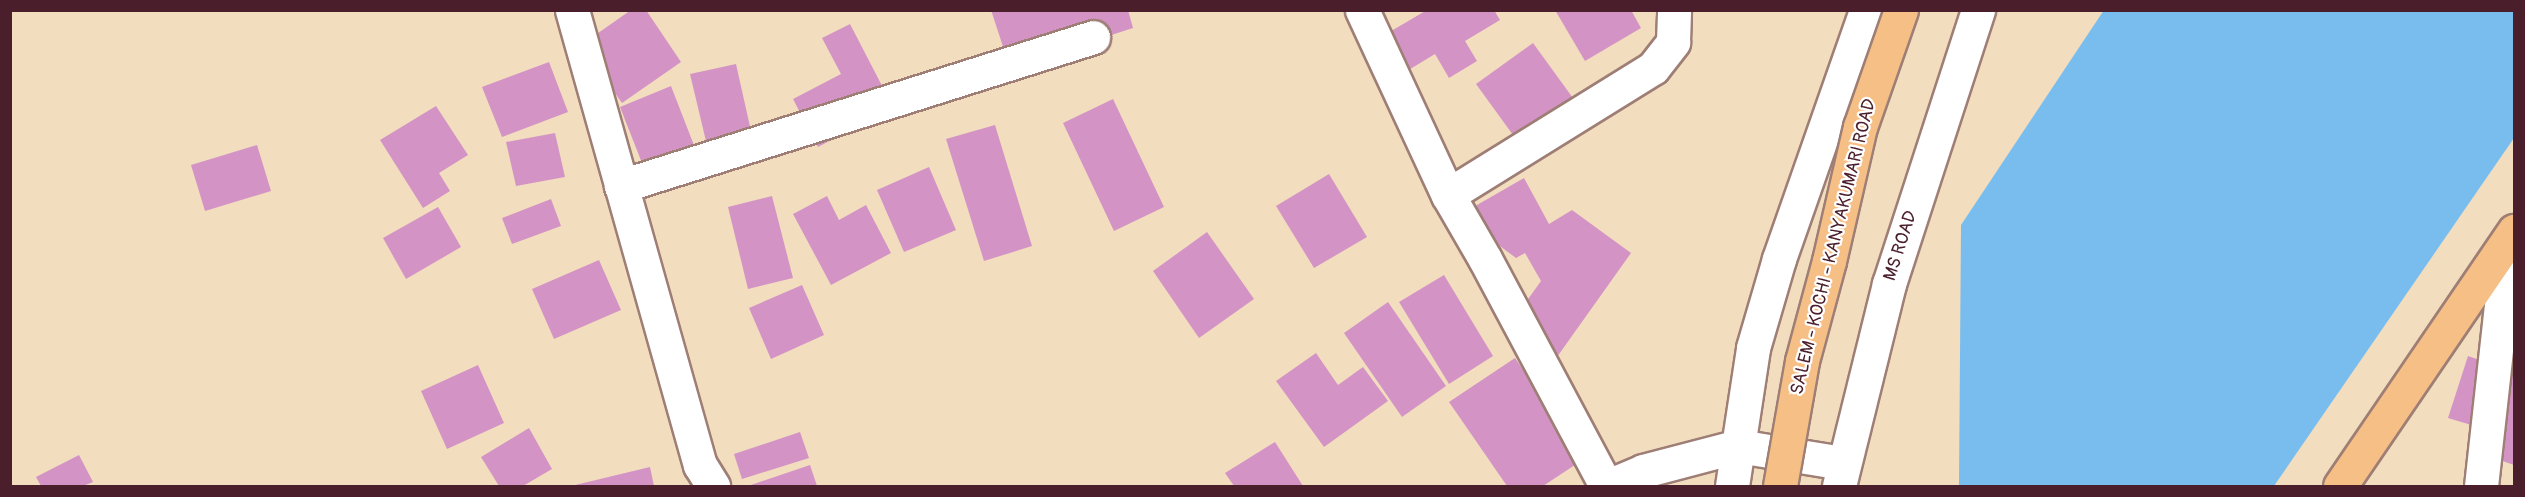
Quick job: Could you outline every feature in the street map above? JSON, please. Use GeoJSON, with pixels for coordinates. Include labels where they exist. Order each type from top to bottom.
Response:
{"type":"FeatureCollection","features":[{"type":"Feature","properties":{"kind":"main road","name":"SALEM - KOCHI - KANYAKUMARI ROAD"},"geometry":{"type":"LineString","coordinates":[[1780,486],[1802,361],[1829,261],[1860,127],[1901,10]]}},
{"type":"Feature","properties":{"kind":"main road"},"geometry":{"type":"LineString","coordinates":[[2340,486],[2511,235]]}},
{"type":"Feature","properties":{"kind":"street"},"geometry":{"type":"LineString","coordinates":[[572,10],[700,465],[713,486]]}},
{"type":"Feature","properties":{"kind":"street"},"geometry":{"type":"LineString","coordinates":[[1362,10],[1448,195],[1607,486],[1643,471],[1738,447],[1841,475]]}},
{"type":"Feature","properties":{"kind":"street"},"geometry":{"type":"LineString","coordinates":[[1448,195],[1653,68],[1673,42],[1674,10]]}},
{"type":"Feature","properties":{"kind":"street"},"geometry":{"type":"LineString","coordinates":[[1732,486],[1753,348],[1779,259],[1866,10]]}},
{"type":"Feature","properties":{"kind":"street","name":"MS ROAD"},"geometry":{"type":"LineString","coordinates":[[1841,475],[1889,284],[1978,10]]}},
{"type":"Feature","properties":{"kind":"street"},"geometry":{"type":"LineString","coordinates":[[621,186],[1093,37]]}},
{"type":"Feature","properties":{"kind":"street"},"geometry":{"type":"LineString","coordinates":[[2481,486],[2511,235]]}},
{"type":"Feature","properties":{"kind":"water"},"geometry":{"type":"Polygon","coordinates":[[[2104,10],[2514,11],[2514,138],[2274,486],[1959,486],[1961,225],[2104,10]]]}},
{"type":"Feature","properties":{"kind":"building"},"geometry":{"type":"Polygon","coordinates":[[[631,10],[646,10],[681,62],[622,103],[581,45],[631,10]]]}},
{"type":"Feature","properties":{"kind":"building"},"geometry":{"type":"Polygon","coordinates":[[[991,10],[1128,10],[1133,28],[1010,68],[991,10]]]}},
{"type":"Feature","properties":{"kind":"building"},"geometry":{"type":"Polygon","coordinates":[[[1427,10],[1494,10],[1500,20],[1465,41],[1477,61],[1449,78],[1435,54],[1402,74],[1381,37],[1427,10]]]}},
{"type":"Feature","properties":{"kind":"building"},"geometry":{"type":"Polygon","coordinates":[[[1555,10],[1631,10],[1641,28],[1585,61],[1555,10]]]}},
{"type":"Feature","properties":{"kind":"building"},"geometry":{"type":"Polygon","coordinates":[[[850,24],[893,107],[818,147],[793,99],[841,74],[822,38],[850,24]]]}},
{"type":"Feature","properties":{"kind":"building"},"geometry":{"type":"Polygon","coordinates":[[[1533,43],[1578,105],[1521,146],[1476,84],[1533,43]]]}},
{"type":"Feature","properties":{"kind":"building"},"geometry":{"type":"Polygon","coordinates":[[[549,62],[568,112],[502,137],[482,87],[549,62]]]}},
{"type":"Feature","properties":{"kind":"building"},"geometry":{"type":"Polygon","coordinates":[[[736,64],[755,149],[710,158],[690,74],[736,64]]]}},
{"type":"Feature","properties":{"kind":"building"},"geometry":{"type":"Polygon","coordinates":[[[671,86],[702,166],[651,186],[620,107],[671,86]]]}},
{"type":"Feature","properties":{"kind":"building"},"geometry":{"type":"Polygon","coordinates":[[[1113,99],[1164,207],[1114,231],[1063,123],[1113,99]]]}},
{"type":"Feature","properties":{"kind":"building"},"geometry":{"type":"Polygon","coordinates":[[[436,106],[468,155],[439,173],[450,191],[423,208],[380,140],[436,106]]]}},
{"type":"Feature","properties":{"kind":"building"},"geometry":{"type":"Polygon","coordinates":[[[995,125],[1032,246],[984,261],[946,139],[995,125]]]}},
{"type":"Feature","properties":{"kind":"building"},"geometry":{"type":"Polygon","coordinates":[[[555,133],[565,177],[516,186],[506,142],[555,133]]]}},
{"type":"Feature","properties":{"kind":"building"},"geometry":{"type":"Polygon","coordinates":[[[257,145],[271,191],[205,211],[191,165],[257,145]]]}},
{"type":"Feature","properties":{"kind":"building"},"geometry":{"type":"Polygon","coordinates":[[[929,167],[956,230],[904,252],[877,190],[929,167]]]}},
{"type":"Feature","properties":{"kind":"building"},"geometry":{"type":"Polygon","coordinates":[[[1329,174],[1367,237],[1314,268],[1276,206],[1329,174]]]}},
{"type":"Feature","properties":{"kind":"building"},"geometry":{"type":"Polygon","coordinates":[[[1524,178],[1549,224],[1572,210],[1631,253],[1557,357],[1511,323],[1541,281],[1525,253],[1516,258],[1485,235],[1470,209],[1524,178]]]}},
{"type":"Feature","properties":{"kind":"building"},"geometry":{"type":"Polygon","coordinates":[[[772,196],[793,278],[748,289],[728,207],[772,196]]]}},
{"type":"Feature","properties":{"kind":"building"},"geometry":{"type":"Polygon","coordinates":[[[827,196],[839,220],[866,205],[891,253],[831,285],[793,214],[827,196]]]}},
{"type":"Feature","properties":{"kind":"building"},"geometry":{"type":"Polygon","coordinates":[[[551,199],[561,226],[512,244],[502,218],[551,199]]]}},
{"type":"Feature","properties":{"kind":"building"},"geometry":{"type":"Polygon","coordinates":[[[438,207],[461,247],[406,279],[383,238],[438,207]]]}},
{"type":"Feature","properties":{"kind":"building"},"geometry":{"type":"Polygon","coordinates":[[[1207,232],[1254,299],[1199,338],[1153,271],[1207,232]]]}},
{"type":"Feature","properties":{"kind":"building"},"geometry":{"type":"Polygon","coordinates":[[[599,260],[621,310],[554,339],[532,289],[599,260]]]}},
{"type":"Feature","properties":{"kind":"building"},"geometry":{"type":"Polygon","coordinates":[[[1444,275],[1493,356],[1449,384],[1399,302],[1444,275]]]}},
{"type":"Feature","properties":{"kind":"building"},"geometry":{"type":"Polygon","coordinates":[[[802,285],[824,335],[771,359],[749,308],[802,285]]]}},
{"type":"Feature","properties":{"kind":"building"},"geometry":{"type":"Polygon","coordinates":[[[1388,302],[1446,386],[1402,417],[1344,333],[1388,302]]]}},
{"type":"Feature","properties":{"kind":"building"},"geometry":{"type":"Polygon","coordinates":[[[1316,353],[1338,385],[1363,367],[1388,401],[1324,447],[1276,381],[1316,353]]]}},
{"type":"Feature","properties":{"kind":"building"},"geometry":{"type":"Polygon","coordinates":[[[2468,356],[2497,366],[2478,427],[2448,418],[2468,356]]]}},
{"type":"Feature","properties":{"kind":"building"},"geometry":{"type":"Polygon","coordinates":[[[1515,358],[1584,459],[1543,486],[1507,486],[1449,402],[1515,358]]]}},
{"type":"Feature","properties":{"kind":"building"},"geometry":{"type":"Polygon","coordinates":[[[478,365],[504,423],[447,449],[421,391],[478,365]]]}},
{"type":"Feature","properties":{"kind":"building"},"geometry":{"type":"Polygon","coordinates":[[[2508,366],[2514,368],[2514,465],[2479,453],[2508,366]]]}},
{"type":"Feature","properties":{"kind":"building"},"geometry":{"type":"Polygon","coordinates":[[[529,428],[552,469],[523,486],[499,486],[481,457],[529,428]]]}},
{"type":"Feature","properties":{"kind":"building"},"geometry":{"type":"Polygon","coordinates":[[[800,432],[809,458],[742,479],[734,454],[800,432]]]}},
{"type":"Feature","properties":{"kind":"building"},"geometry":{"type":"Polygon","coordinates":[[[1275,442],[1303,486],[1234,486],[1225,473],[1275,442]]]}},
{"type":"Feature","properties":{"kind":"building"},"geometry":{"type":"Polygon","coordinates":[[[79,455],[93,482],[83,486],[41,486],[36,477],[79,455]]]}},
{"type":"Feature","properties":{"kind":"building"},"geometry":{"type":"Polygon","coordinates":[[[810,465],[817,486],[748,486],[810,465]]]}},
{"type":"Feature","properties":{"kind":"building"},"geometry":{"type":"Polygon","coordinates":[[[650,467],[654,486],[571,486],[650,467]]]}}]}
